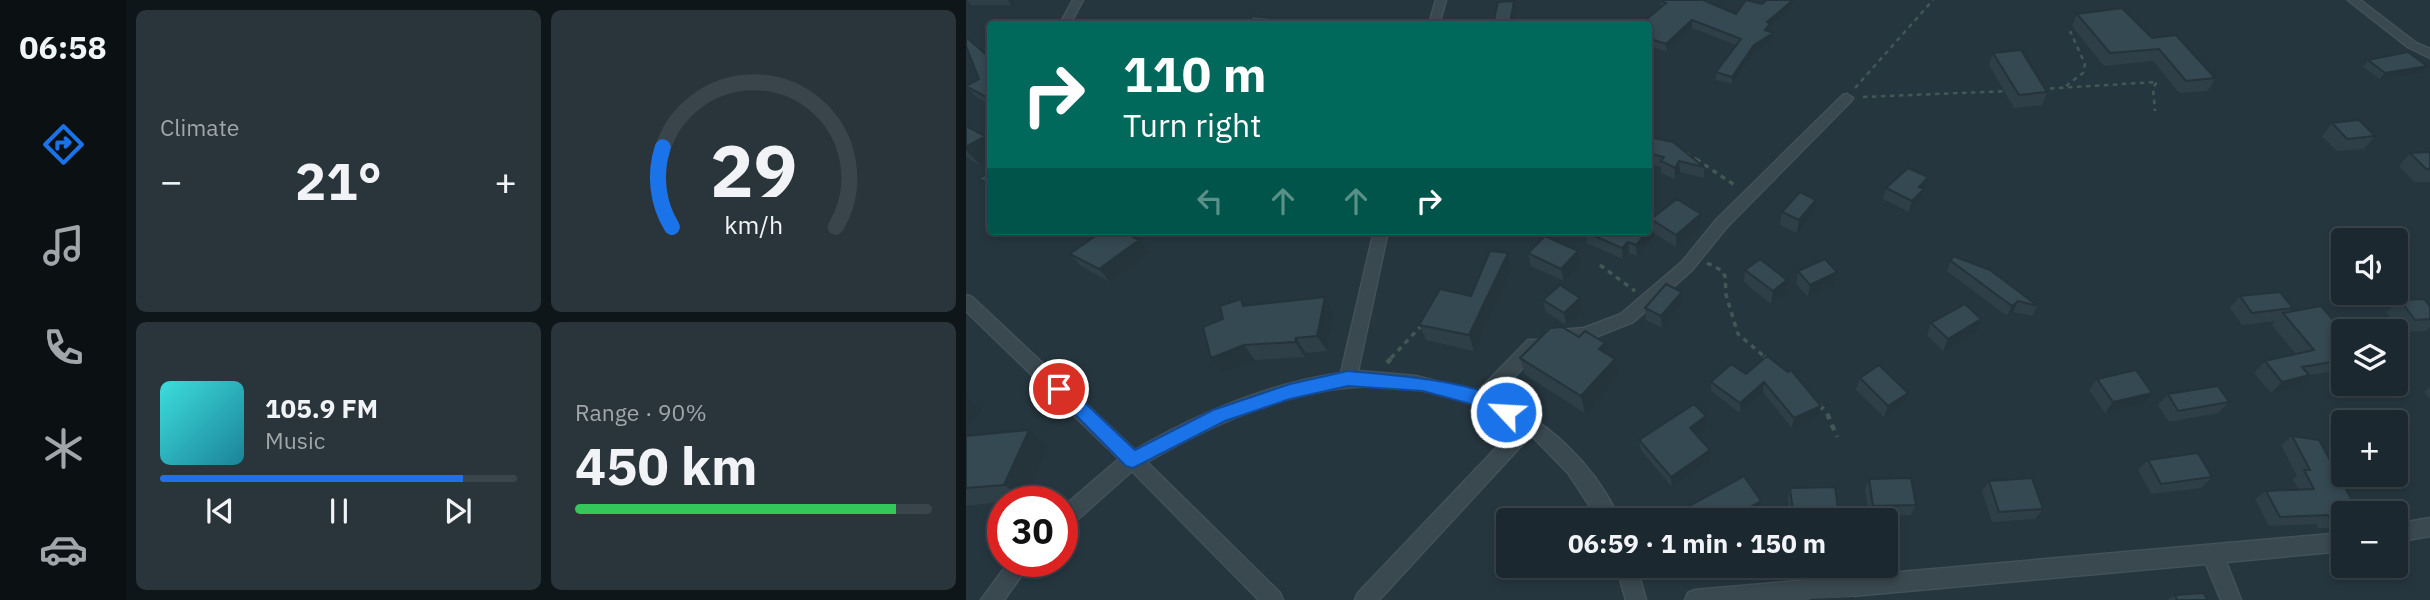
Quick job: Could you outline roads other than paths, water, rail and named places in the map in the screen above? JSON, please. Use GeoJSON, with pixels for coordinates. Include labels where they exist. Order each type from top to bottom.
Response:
{"type":"FeatureCollection","features":[{"type":"Feature","properties":{"kind":"street"},"geometry":{"type":"LineString","coordinates":[[1067,21],[1078,0]]}},
{"type":"Feature","properties":{"kind":"street"},"geometry":{"type":"LineString","coordinates":[[1435,21],[1440,0]]}},
{"type":"Feature","properties":{"kind":"street"},"geometry":{"type":"LineString","coordinates":[[2353,0],[2412,46],[2430,54]]}},
{"type":"Feature","properties":{"kind":"street"},"geometry":{"type":"LineString","coordinates":[[2412,46],[2430,37]]}},
{"type":"Feature","properties":{"kind":"street"},"geometry":{"type":"LineString","coordinates":[[1482,399],[1542,337],[1585,334],[1627,318],[1696,257],[1721,224],[1738,210],[1847,98]]}},
{"type":"Feature","properties":{"kind":"street"},"geometry":{"type":"LineString","coordinates":[[1348,379],[1380,235]]}},
{"type":"Feature","properties":{"kind":"street"},"geometry":{"type":"LineString","coordinates":[[966,300],[1133,460],[1273,600]]}},
{"type":"Feature","properties":{"kind":"street"},"geometry":{"type":"LineString","coordinates":[[1078,507],[1133,460],[1220,415],[1290,391],[1348,379],[1423,384],[1482,399],[1530,424],[1579,468],[1603,508]]}},
{"type":"Feature","properties":{"kind":"street"},"geometry":{"type":"LineString","coordinates":[[1365,600],[1530,424]]}},
{"type":"Feature","properties":{"kind":"street"},"geometry":{"type":"LineString","coordinates":[[2408,531],[2430,527]]}},
{"type":"Feature","properties":{"kind":"street"},"geometry":{"type":"LineString","coordinates":[[1695,600],[1857,592],[2212,553],[2331,543]]}},
{"type":"Feature","properties":{"kind":"street"},"geometry":{"type":"LineString","coordinates":[[2212,553],[2231,600]]}},
{"type":"Feature","properties":{"kind":"street"},"geometry":{"type":"LineString","coordinates":[[991,600],[1009,577]]}},
{"type":"Feature","properties":{"kind":"street"},"geometry":{"type":"LineString","coordinates":[[1630,578],[1636,600]]}}]}
